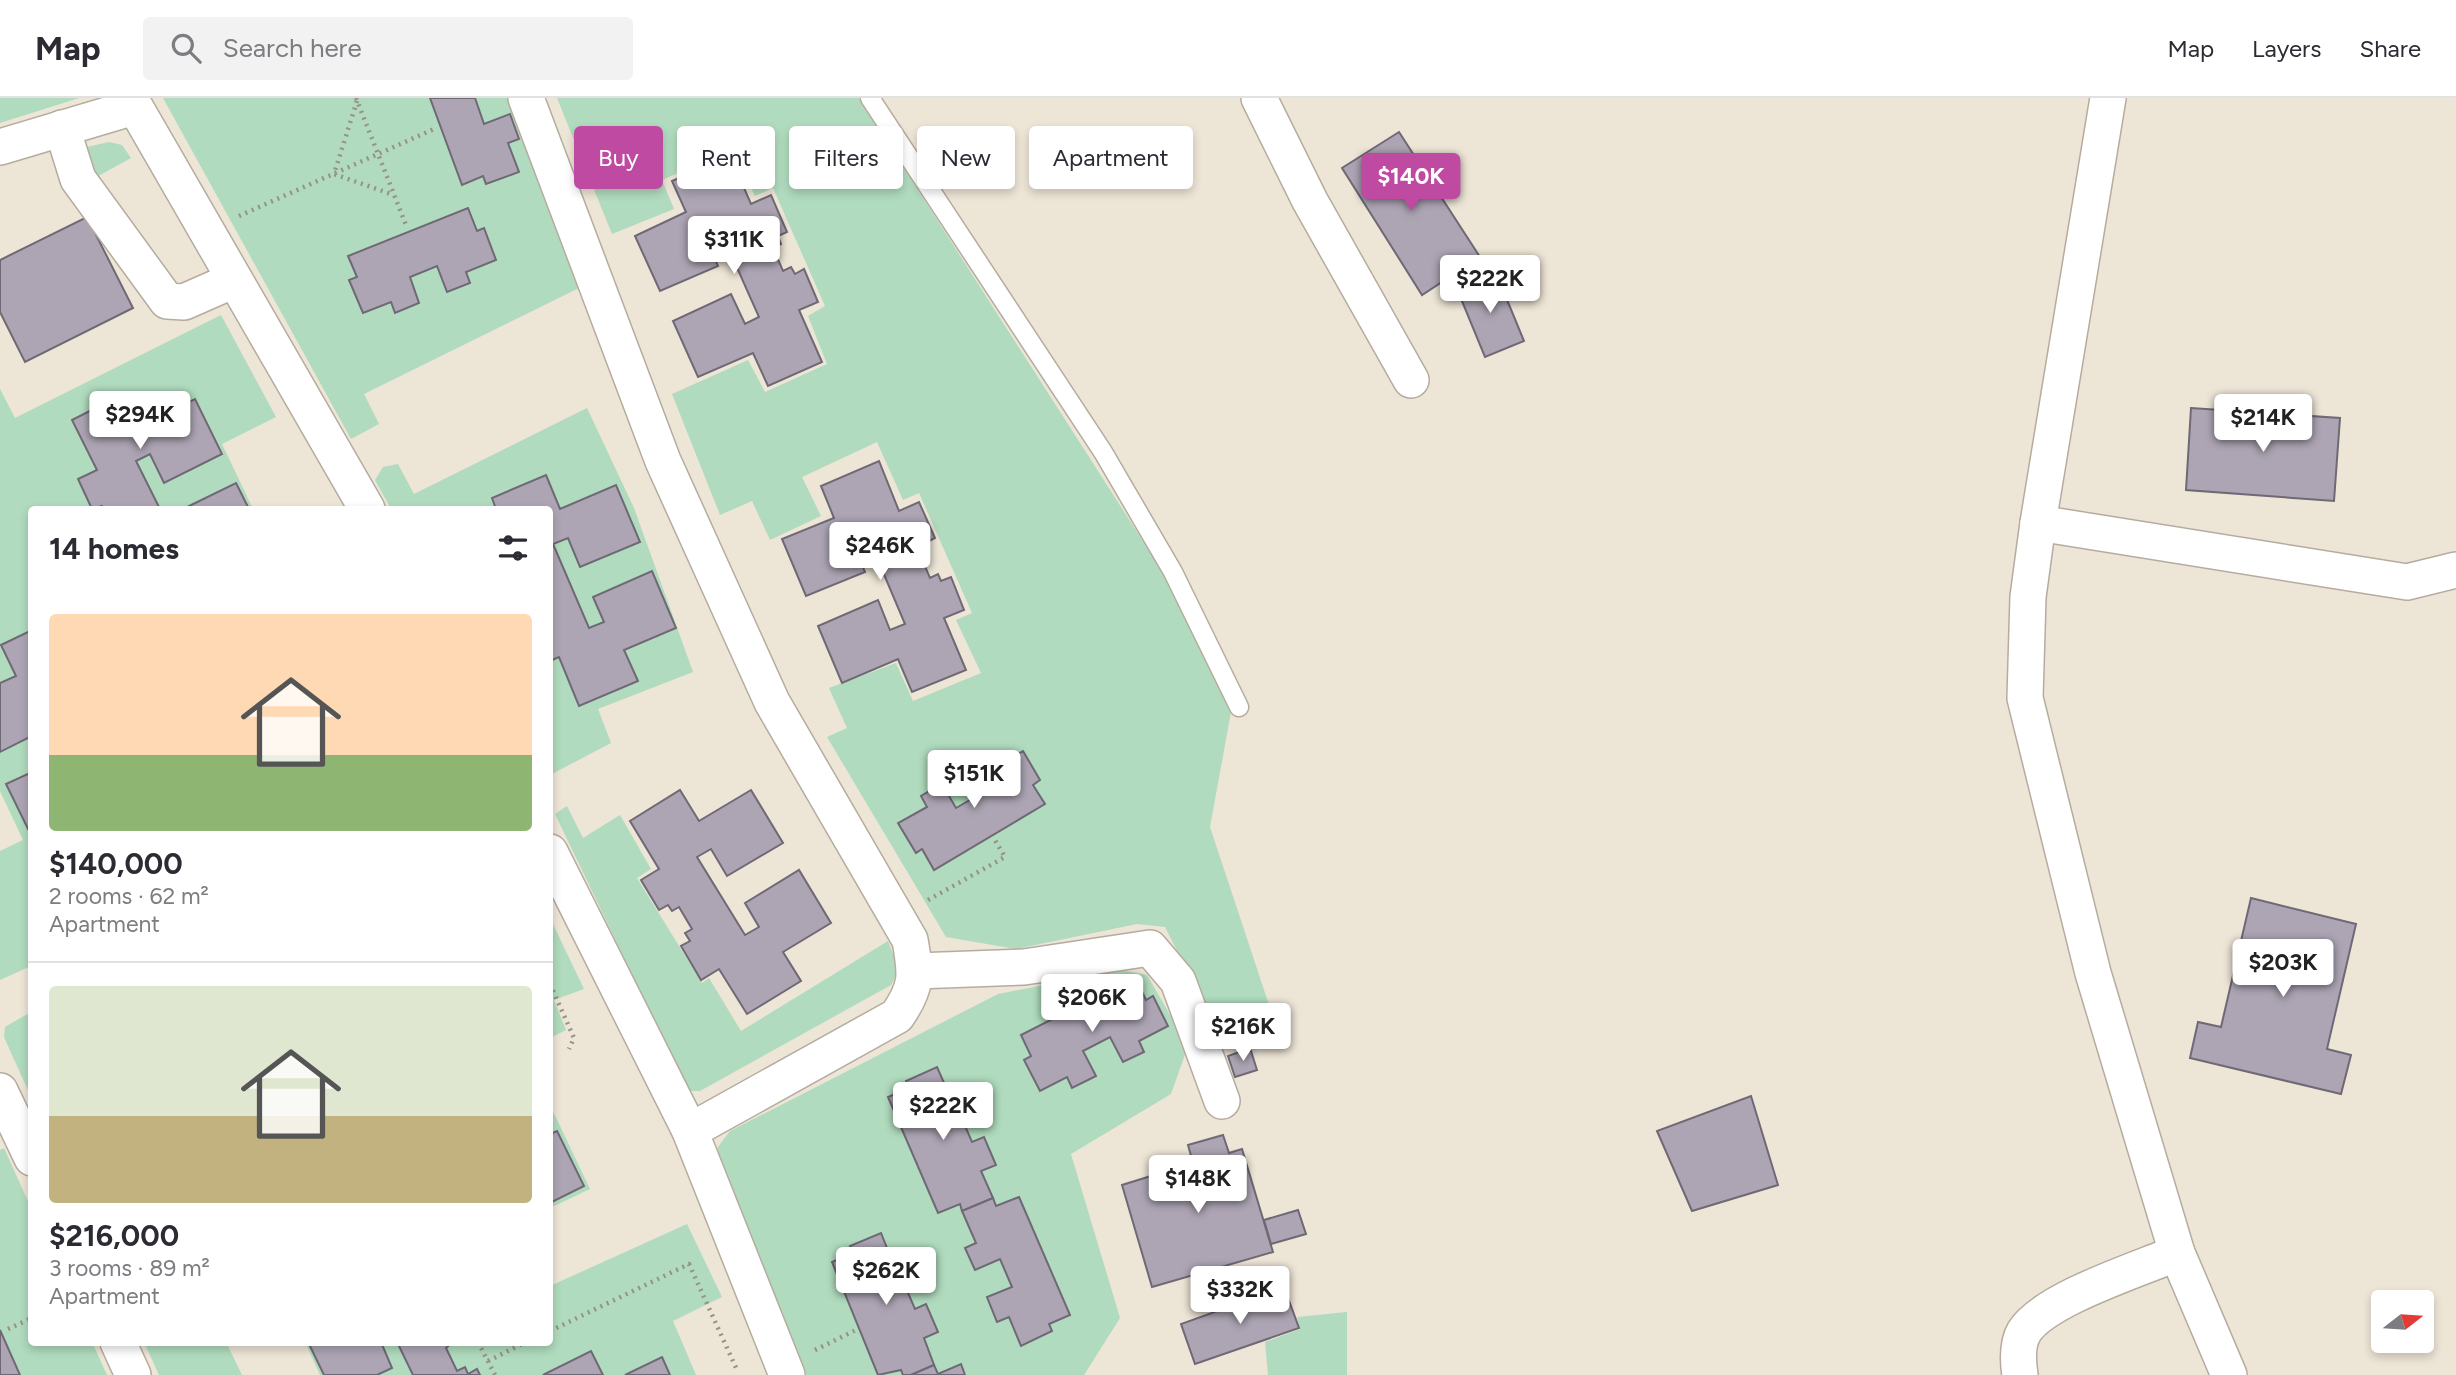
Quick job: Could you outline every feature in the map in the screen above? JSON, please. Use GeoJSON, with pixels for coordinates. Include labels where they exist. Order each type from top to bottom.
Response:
{"type":"FeatureCollection","features":[{"type":"Feature","properties":{"kind":"street"},"geometry":{"type":"LineString","coordinates":[[526,98],[663,461],[772,702],[910,940],[916,971],[913,995],[897,1016],[690,1131]]}},
{"type":"Feature","properties":{"kind":"street"},"geometry":{"type":"LineString","coordinates":[[1259,98],[1310,201],[1411,380]]}},
{"type":"Feature","properties":{"kind":"street"},"geometry":{"type":"LineString","coordinates":[[2108,98],[2038,523],[2028,597],[2025,698],[2093,973],[2177,1253],[2230,1375]]}},
{"type":"Feature","properties":{"kind":"street"},"geometry":{"type":"LineString","coordinates":[[0,147],[132,102],[365,506]]}},
{"type":"Feature","properties":{"kind":"street"},"geometry":{"type":"LineString","coordinates":[[62,128],[78,179],[167,301],[184,302],[234,280]]}},
{"type":"Feature","properties":{"kind":"street"},"geometry":{"type":"LineString","coordinates":[[2038,523],[2407,582],[2456,570]]}},
{"type":"Feature","properties":{"kind":"street"},"geometry":{"type":"LineString","coordinates":[[553,858],[690,1131],[785,1370]]}},
{"type":"Feature","properties":{"kind":"street"},"geometry":{"type":"LineString","coordinates":[[916,971],[1024,967],[1150,947],[1178,981],[1222,1101]]}},
{"type":"Feature","properties":{"kind":"street"},"geometry":{"type":"LineString","coordinates":[[0,1091],[28,1150]]}},
{"type":"Feature","properties":{"kind":"street"},"geometry":{"type":"LineString","coordinates":[[2020,1375],[2018,1359],[2023,1333],[2049,1307],[2177,1253]]}},
{"type":"Feature","properties":{"kind":"street"},"geometry":{"type":"LineString","coordinates":[[120,1346],[133,1375]]}},
{"type":"Feature","properties":{"kind":"lane"},"geometry":{"type":"LineString","coordinates":[[870,98],[1103,452],[1173,572],[1239,707]]}},
{"type":"Feature","properties":{"kind":"path"},"geometry":{"type":"LineString","coordinates":[[357,99],[406,225]]}},
{"type":"Feature","properties":{"kind":"path"},"geometry":{"type":"LineString","coordinates":[[334,174],[357,99]]}},
{"type":"Feature","properties":{"kind":"path"},"geometry":{"type":"LineString","coordinates":[[206,231],[434,129]]}},
{"type":"Feature","properties":{"kind":"path"},"geometry":{"type":"LineString","coordinates":[[334,174],[394,195]]}},
{"type":"Feature","properties":{"kind":"path"},"geometry":{"type":"LineString","coordinates":[[897,917],[1005,857],[993,837]]}},
{"type":"Feature","properties":{"kind":"path"},"geometry":{"type":"LineString","coordinates":[[553,991],[574,1038],[569,1049]]}},
{"type":"Feature","properties":{"kind":"path"},"geometry":{"type":"LineString","coordinates":[[553,1330],[689,1264],[737,1370]]}},
{"type":"Feature","properties":{"kind":"path"},"geometry":{"type":"LineString","coordinates":[[8,1329],[28,1320]]}},
{"type":"Feature","properties":{"kind":"path"},"geometry":{"type":"LineString","coordinates":[[785,1370],[856,1330]]}},
{"type":"Feature","properties":{"kind":"path"},"geometry":{"type":"LineString","coordinates":[[480,1346],[495,1375]]}},
{"type":"Feature","properties":{"kind":"path"},"geometry":{"type":"LineString","coordinates":[[488,1361],[518,1346]]}},
{"type":"Feature","properties":{"kind":"green space"},"geometry":{"type":"Polygon","coordinates":[[[0,98],[79,98],[0,123],[0,98]]]}},
{"type":"Feature","properties":{"kind":"green space"},"geometry":{"type":"Polygon","coordinates":[[[163,98],[515,98],[583,286],[364,394],[379,424],[351,439],[163,98]]]}},
{"type":"Feature","properties":{"kind":"green space"},"geometry":{"type":"Polygon","coordinates":[[[557,98],[859,98],[877,126],[789,126],[789,189],[903,189],[903,167],[1164,574],[1231,712],[1210,827],[1276,1026],[1223,1042],[1165,927],[1137,924],[1016,949],[946,937],[827,737],[847,728],[829,688],[896,663],[913,701],[981,673],[956,620],[972,613],[919,493],[903,500],[877,442],[802,477],[821,516],[770,540],[752,501],[720,515],[672,394],[748,360],[765,392],[827,364],[808,316],[825,306],[773,189],[775,126],[677,126],[677,173],[663,180],[663,126],[574,126],[574,140],[557,98]]]}},
{"type":"Feature","properties":{"kind":"green space"},"geometry":{"type":"Polygon","coordinates":[[[109,142],[122,145],[131,158],[91,180],[78,149],[109,142]]]}},
{"type":"Feature","properties":{"kind":"green space"},"geometry":{"type":"Polygon","coordinates":[[[663,182],[674,209],[612,234],[594,189],[663,189],[663,182]]]}},
{"type":"Feature","properties":{"kind":"green space"},"geometry":{"type":"Polygon","coordinates":[[[752,189],[771,189],[755,196],[752,189]]]}},
{"type":"Feature","properties":{"kind":"green space"},"geometry":{"type":"Polygon","coordinates":[[[221,315],[276,417],[222,444],[252,506],[28,506],[28,967],[0,980],[0,851],[23,840],[0,791],[0,389],[15,418],[221,315]]]}},
{"type":"Feature","properties":{"kind":"green space"},"geometry":{"type":"Polygon","coordinates":[[[587,408],[634,508],[693,672],[598,709],[611,743],[553,773],[553,506],[389,506],[375,480],[383,467],[398,464],[414,494],[587,408]]]}},
{"type":"Feature","properties":{"kind":"green space"},"geometry":{"type":"Polygon","coordinates":[[[567,806],[583,838],[620,815],[651,869],[637,878],[702,983],[709,978],[741,1031],[888,941],[896,968],[891,985],[700,1091],[688,1091],[555,814],[567,806]]]}},
{"type":"Feature","properties":{"kind":"green space"},"geometry":{"type":"Polygon","coordinates":[[[553,924],[584,989],[554,1000],[566,1030],[553,1036],[553,924]]]}},
{"type":"Feature","properties":{"kind":"green space"},"geometry":{"type":"Polygon","coordinates":[[[1121,970],[1147,975],[1188,1046],[1171,1094],[1071,1154],[1120,1318],[1084,1375],[800,1375],[717,1167],[718,1147],[730,1131],[998,994],[1121,970]]]}},
{"type":"Feature","properties":{"kind":"green space"},"geometry":{"type":"Polygon","coordinates":[[[28,1014],[28,1090],[4,1037],[5,1027],[28,1014]]]}},
{"type":"Feature","properties":{"kind":"green space"},"geometry":{"type":"Polygon","coordinates":[[[553,1111],[590,1189],[553,1207],[553,1111]]]}},
{"type":"Feature","properties":{"kind":"green space"},"geometry":{"type":"Polygon","coordinates":[[[4,1148],[28,1201],[28,1346],[94,1346],[107,1375],[0,1375],[0,1150],[4,1148]]]}},
{"type":"Feature","properties":{"kind":"green space"},"geometry":{"type":"Polygon","coordinates":[[[687,1224],[722,1297],[673,1321],[696,1375],[320,1375],[307,1346],[553,1346],[553,1285],[687,1224]]]}},
{"type":"Feature","properties":{"kind":"green space"},"geometry":{"type":"Polygon","coordinates":[[[1347,1312],[1347,1375],[1268,1375],[1265,1342],[1300,1329],[1297,1317],[1347,1312]]]}},
{"type":"Feature","properties":{"kind":"green space"},"geometry":{"type":"Polygon","coordinates":[[[146,1346],[228,1346],[242,1375],[159,1375],[146,1346]]]}},
{"type":"Feature","properties":{"kind":"building"},"geometry":{"type":"Polygon","coordinates":[[[430,98],[475,98],[484,124],[510,114],[519,139],[508,143],[519,172],[486,184],[483,176],[462,185],[430,98]]]}},
{"type":"Feature","properties":{"kind":"building"},"geometry":{"type":"Polygon","coordinates":[[[1399,132],[1480,257],[1422,295],[1342,168],[1399,132]]]}},
{"type":"Feature","properties":{"kind":"building"},"geometry":{"type":"Polygon","coordinates":[[[677,179],[677,189],[744,189],[751,204],[771,195],[787,232],[778,236],[781,244],[773,248],[783,271],[791,267],[795,274],[804,269],[818,302],[799,310],[822,362],[768,386],[753,353],[698,377],[673,321],[731,294],[745,324],[759,317],[722,234],[707,240],[718,266],[660,291],[635,236],[686,212],[672,181],[677,179]]]}},
{"type":"Feature","properties":{"kind":"building"},"geometry":{"type":"Polygon","coordinates":[[[468,208],[477,231],[484,228],[496,260],[466,272],[470,283],[447,292],[437,266],[410,277],[419,303],[395,313],[391,302],[363,313],[349,280],[357,277],[348,256],[468,208]]]}},
{"type":"Feature","properties":{"kind":"building"},"geometry":{"type":"Polygon","coordinates":[[[87,217],[133,308],[25,362],[0,312],[0,260],[87,217]]]}},
{"type":"Feature","properties":{"kind":"building"},"geometry":{"type":"Polygon","coordinates":[[[1496,273],[1524,341],[1485,357],[1457,289],[1496,273]]]}},
{"type":"Feature","properties":{"kind":"building"},"geometry":{"type":"Polygon","coordinates":[[[125,393],[141,426],[195,399],[222,454],[164,483],[150,454],[136,461],[158,506],[91,506],[78,479],[97,470],[72,420],[125,393]]]}},
{"type":"Feature","properties":{"kind":"building"},"geometry":{"type":"Polygon","coordinates":[[[2191,408],[2340,418],[2334,501],[2186,490],[2191,408]]]}},
{"type":"Feature","properties":{"kind":"building"},"geometry":{"type":"Polygon","coordinates":[[[879,461],[899,511],[919,502],[935,538],[925,543],[928,551],[920,555],[930,578],[938,574],[941,581],[951,577],[964,610],[944,618],[966,670],[912,692],[898,659],[842,683],[818,626],[878,600],[890,630],[905,624],[869,539],[854,546],[865,572],[806,596],[782,539],[834,518],[821,486],[879,461]]]}},
{"type":"Feature","properties":{"kind":"building"},"geometry":{"type":"Polygon","coordinates":[[[546,475],[560,509],[616,485],[640,542],[580,567],[568,538],[553,544],[553,506],[495,506],[492,498],[546,475]]]}},
{"type":"Feature","properties":{"kind":"building"},"geometry":{"type":"Polygon","coordinates":[[[236,483],[248,506],[189,506],[236,483]]]}},
{"type":"Feature","properties":{"kind":"building"},"geometry":{"type":"Polygon","coordinates":[[[553,544],[589,628],[604,622],[593,597],[652,571],[676,628],[624,650],[638,681],[579,706],[559,657],[553,660],[553,544]]]}},
{"type":"Feature","properties":{"kind":"building"},"geometry":{"type":"Polygon","coordinates":[[[28,632],[28,738],[0,752],[0,683],[16,676],[1,645],[28,632]]]}},
{"type":"Feature","properties":{"kind":"building"},"geometry":{"type":"Polygon","coordinates":[[[1023,751],[1040,780],[1033,785],[1045,804],[934,870],[922,849],[916,853],[898,823],[927,807],[921,796],[942,784],[956,808],[982,793],[968,769],[990,755],[997,766],[1023,751]]]}},
{"type":"Feature","properties":{"kind":"building"},"geometry":{"type":"Polygon","coordinates":[[[28,774],[28,829],[6,784],[28,774]]]}},
{"type":"Feature","properties":{"kind":"building"},"geometry":{"type":"Polygon","coordinates":[[[680,790],[699,821],[751,790],[783,843],[727,876],[711,849],[697,857],[745,935],[759,927],[745,903],[799,870],[831,923],[783,952],[801,981],[747,1014],[719,969],[701,980],[681,946],[690,941],[685,933],[692,929],[679,907],[672,911],[668,905],[659,910],[641,880],[659,869],[630,821],[680,790]]]}},
{"type":"Feature","properties":{"kind":"building"},"geometry":{"type":"Polygon","coordinates":[[[2251,898],[2356,924],[2327,1049],[2351,1055],[2341,1094],[2190,1058],[2198,1022],[2221,1027],[2251,898]]]}},
{"type":"Feature","properties":{"kind":"building"},"geometry":{"type":"Polygon","coordinates":[[[1135,977],[1146,1000],[1153,996],[1168,1026],[1139,1041],[1144,1052],[1123,1062],[1110,1037],[1083,1051],[1096,1076],[1072,1088],[1067,1077],[1040,1091],[1024,1060],[1031,1056],[1021,1035],[1135,977]]]}},
{"type":"Feature","properties":{"kind":"building"},"geometry":{"type":"Polygon","coordinates":[[[1250,1048],[1257,1070],[1235,1077],[1228,1056],[1250,1048]]]}},
{"type":"Feature","properties":{"kind":"building"},"geometry":{"type":"Polygon","coordinates":[[[937,1067],[948,1092],[962,1086],[974,1114],[962,1119],[972,1142],[984,1137],[996,1165],[981,1171],[993,1198],[962,1211],[960,1204],[938,1213],[888,1097],[909,1088],[906,1081],[937,1067]]]}},
{"type":"Feature","properties":{"kind":"building"},"geometry":{"type":"Polygon","coordinates":[[[1751,1096],[1778,1185],[1692,1211],[1657,1131],[1751,1096]]]}},
{"type":"Feature","properties":{"kind":"building"},"geometry":{"type":"Polygon","coordinates":[[[557,1131],[584,1186],[553,1202],[553,1133],[557,1131]]]}},
{"type":"Feature","properties":{"kind":"building"},"geometry":{"type":"Polygon","coordinates":[[[1223,1135],[1229,1153],[1242,1149],[1273,1252],[1152,1287],[1122,1185],[1193,1163],[1188,1145],[1223,1135]]]}},
{"type":"Feature","properties":{"kind":"building"},"geometry":{"type":"Polygon","coordinates":[[[1019,1197],[1070,1315],[1049,1324],[1052,1331],[1021,1346],[1009,1317],[997,1322],[987,1297],[1012,1287],[1000,1259],[975,1270],[965,1248],[976,1243],[962,1211],[993,1198],[996,1206],[1019,1197]]]}},
{"type":"Feature","properties":{"kind":"building"},"geometry":{"type":"Polygon","coordinates":[[[1298,1210],[1306,1234],[1271,1244],[1264,1220],[1298,1210]]]}},
{"type":"Feature","properties":{"kind":"building"},"geometry":{"type":"Polygon","coordinates":[[[881,1233],[891,1258],[906,1253],[917,1281],[905,1286],[915,1309],[926,1304],[938,1332],[924,1338],[934,1365],[911,1375],[903,1375],[901,1370],[878,1375],[832,1262],[853,1253],[850,1246],[881,1233]]]}},
{"type":"Feature","properties":{"kind":"building"},"geometry":{"type":"Polygon","coordinates":[[[1284,1287],[1299,1328],[1195,1364],[1181,1324],[1284,1287]]]}},
{"type":"Feature","properties":{"kind":"building"},"geometry":{"type":"Polygon","coordinates":[[[0,1330],[20,1375],[0,1375],[0,1330]]]}},
{"type":"Feature","properties":{"kind":"building"},"geometry":{"type":"Polygon","coordinates":[[[310,1346],[383,1346],[392,1368],[377,1375],[324,1375],[310,1346]]]}},
{"type":"Feature","properties":{"kind":"building"},"geometry":{"type":"Polygon","coordinates":[[[399,1346],[448,1346],[446,1348],[457,1371],[465,1367],[468,1374],[477,1369],[480,1375],[413,1375],[399,1346]]]}},
{"type":"Feature","properties":{"kind":"building"},"geometry":{"type":"Polygon","coordinates":[[[591,1351],[603,1375],[543,1375],[591,1351]]]}},
{"type":"Feature","properties":{"kind":"building"},"geometry":{"type":"Polygon","coordinates":[[[662,1357],[670,1375],[625,1375],[662,1357]]]}},
{"type":"Feature","properties":{"kind":"building"},"geometry":{"type":"Polygon","coordinates":[[[961,1364],[965,1375],[911,1375],[934,1365],[938,1374],[961,1364]]]}}]}
